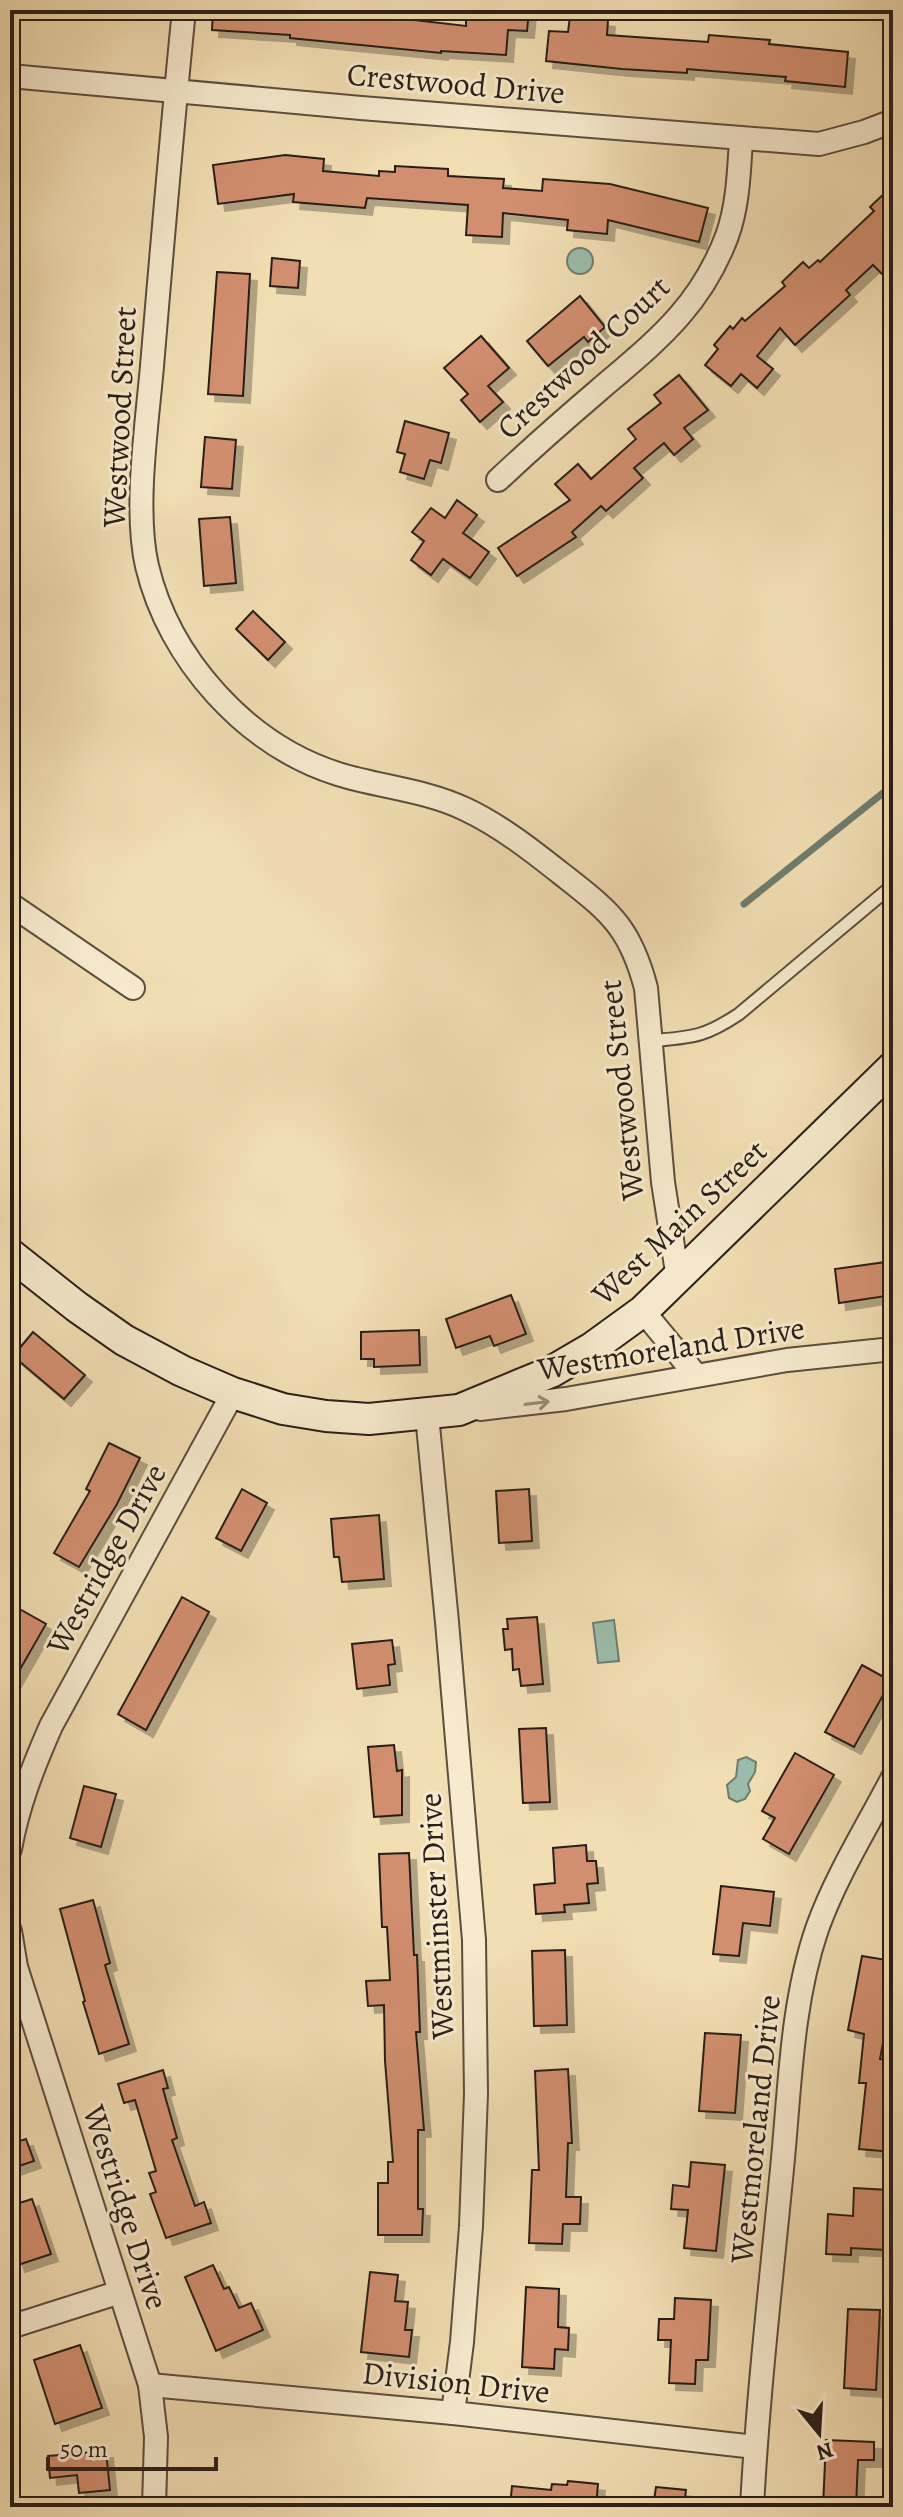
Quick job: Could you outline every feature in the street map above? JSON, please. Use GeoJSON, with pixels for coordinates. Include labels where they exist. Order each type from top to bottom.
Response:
{"type":"FeatureCollection","features":[{"type":"Feature","properties":{"kind":"main road","name":"West Main Street"},"geometry":{"type":"LineString","coordinates":[[10,1254],[124,1340],[182,1371],[233,1393],[283,1409],[326,1416],[369,1419],[459,1410],[551,1372],[592,1348],[643,1311],[893,1067]]}},
{"type":"Feature","properties":{"kind":"street","name":"Westwood Street"},"geometry":{"type":"LineString","coordinates":[[184,10],[146,435],[141,527],[147,565],[159,604],[176,640],[199,674],[259,732],[335,773],[424,794],[464,808],[520,842],[610,912],[628,937],[646,988],[663,1182],[678,1279]]}},
{"type":"Feature","properties":{"kind":"street","name":"Crestwood Drive"},"geometry":{"type":"LineString","coordinates":[[10,76],[819,144],[893,121]]}},
{"type":"Feature","properties":{"kind":"street","name":"Crestwood Court"},"geometry":{"type":"LineString","coordinates":[[498,480],[664,334],[691,305],[711,273],[727,235],[737,190],[741,139]]}},
{"type":"Feature","properties":{"kind":"street"},"geometry":{"type":"LineString","coordinates":[[10,904],[133,988]]}},
{"type":"Feature","properties":{"kind":"street"},"geometry":{"type":"LineString","coordinates":[[643,1311],[695,1374]]}},
{"type":"Feature","properties":{"kind":"street","name":"Westmoreland Drive"},"geometry":{"type":"LineString","coordinates":[[459,1410],[566,1399],[695,1374],[893,1349]]}},
{"type":"Feature","properties":{"kind":"street","name":"Westridge Drive"},"geometry":{"type":"LineString","coordinates":[[10,1849],[28,1776],[51,1726],[233,1393]]}},
{"type":"Feature","properties":{"kind":"street","name":"Westminster Drive"},"geometry":{"type":"LineString","coordinates":[[427,1415],[474,1940],[476,2094],[471,2226],[453,2413]]}},
{"type":"Feature","properties":{"kind":"street","name":"Westmoreland Drive"},"geometry":{"type":"LineString","coordinates":[[752,2507],[755,2447],[797,2018],[805,1973],[835,1886],[893,1777]]}},
{"type":"Feature","properties":{"kind":"street","name":"Westridge Drive"},"geometry":{"type":"LineString","coordinates":[[10,1931],[16,1967],[150,2385],[156,2426],[154,2507]]}},
{"type":"Feature","properties":{"kind":"street"},"geometry":{"type":"LineString","coordinates":[[10,2327],[120,2292]]}},
{"type":"Feature","properties":{"kind":"street","name":"Division Drive"},"geometry":{"type":"LineString","coordinates":[[150,2385],[453,2413],[755,2447]]}},
{"type":"Feature","properties":{"kind":"lane"},"geometry":{"type":"LineString","coordinates":[[650,1041],[697,1037],[717,1029],[893,885]]}},
{"type":"Feature","properties":{"kind":"shaded area"},"geometry":{"type":"Polygon","coordinates":[[[580,248],[589,252],[593,261],[589,270],[580,274],[571,270],[567,261],[571,252],[580,248]]]}},
{"type":"Feature","properties":{"kind":"shaded area"},"geometry":{"type":"Polygon","coordinates":[[[614,1620],[619,1661],[598,1663],[593,1623],[614,1620]]]}},
{"type":"Feature","properties":{"kind":"shaded area"},"geometry":{"type":"Polygon","coordinates":[[[746,1757],[756,1762],[755,1772],[748,1784],[750,1791],[745,1799],[737,1802],[729,1798],[727,1785],[736,1777],[738,1760],[746,1757]]]}},
{"type":"Feature","properties":{"kind":"building"},"geometry":{"type":"Polygon","coordinates":[[[213,10],[362,10],[362,14],[466,26],[466,15],[491,17],[492,10],[529,10],[527,31],[508,30],[506,55],[441,53],[290,38],[290,35],[212,30],[213,10]]]}},
{"type":"Feature","properties":{"kind":"building"},"geometry":{"type":"Polygon","coordinates":[[[570,16],[608,20],[607,35],[708,42],[709,35],[770,40],[769,44],[848,52],[845,87],[785,81],[786,77],[687,69],[687,73],[622,69],[546,61],[549,31],[568,32],[570,16]]]}},
{"type":"Feature","properties":{"kind":"building"},"geometry":{"type":"Polygon","coordinates":[[[285,155],[324,159],[323,171],[379,176],[379,171],[395,172],[395,166],[448,169],[448,176],[504,179],[503,188],[542,191],[543,179],[610,184],[708,208],[699,242],[608,220],[607,234],[567,230],[568,220],[503,213],[502,237],[466,235],[468,205],[367,198],[365,208],[293,202],[294,194],[218,204],[213,165],[285,155]]]}},
{"type":"Feature","properties":{"kind":"building"},"geometry":{"type":"Polygon","coordinates":[[[893,185],[893,268],[884,276],[873,265],[846,290],[850,295],[795,345],[780,328],[757,356],[773,369],[757,388],[741,374],[731,386],[705,365],[718,349],[714,345],[730,326],[733,329],[742,318],[745,321],[785,286],[782,282],[803,262],[809,268],[818,260],[820,262],[874,211],[870,207],[893,185]]]}},
{"type":"Feature","properties":{"kind":"building"},"geometry":{"type":"Polygon","coordinates":[[[272,258],[300,261],[298,288],[270,286],[272,258]]]}},
{"type":"Feature","properties":{"kind":"building"},"geometry":{"type":"Polygon","coordinates":[[[217,272],[250,274],[243,396],[208,394],[217,272]]]}},
{"type":"Feature","properties":{"kind":"building"},"geometry":{"type":"Polygon","coordinates":[[[580,296],[605,327],[588,342],[584,337],[548,366],[527,341],[580,296]]]}},
{"type":"Feature","properties":{"kind":"building"},"geometry":{"type":"Polygon","coordinates":[[[481,336],[509,368],[488,386],[503,402],[480,422],[461,400],[468,394],[444,368],[481,336]]]}},
{"type":"Feature","properties":{"kind":"building"},"geometry":{"type":"Polygon","coordinates":[[[679,375],[708,410],[684,428],[693,439],[674,455],[664,443],[634,468],[643,478],[606,511],[601,506],[572,532],[576,537],[517,576],[498,548],[570,500],[555,484],[578,464],[591,479],[636,439],[628,429],[661,403],[654,395],[679,375]]]}},
{"type":"Feature","properties":{"kind":"building"},"geometry":{"type":"Polygon","coordinates":[[[405,421],[449,433],[441,463],[430,460],[424,479],[400,472],[405,454],[397,452],[405,421]]]}},
{"type":"Feature","properties":{"kind":"building"},"geometry":{"type":"Polygon","coordinates":[[[205,437],[236,440],[232,489],[201,487],[205,437]]]}},
{"type":"Feature","properties":{"kind":"building"},"geometry":{"type":"Polygon","coordinates":[[[457,500],[477,515],[463,533],[489,552],[470,578],[443,559],[431,575],[411,560],[424,541],[412,532],[431,508],[445,518],[457,500]]]}},
{"type":"Feature","properties":{"kind":"building"},"geometry":{"type":"Polygon","coordinates":[[[230,517],[236,583],[204,586],[199,519],[230,517]]]}},
{"type":"Feature","properties":{"kind":"building"},"geometry":{"type":"Polygon","coordinates":[[[253,611],[285,642],[268,660],[236,629],[253,611]]]}},
{"type":"Feature","properties":{"kind":"building"},"geometry":{"type":"Polygon","coordinates":[[[893,1261],[893,1295],[839,1303],[835,1269],[893,1261]]]}},
{"type":"Feature","properties":{"kind":"building"},"geometry":{"type":"Polygon","coordinates":[[[511,1295],[526,1334],[494,1346],[490,1336],[456,1348],[446,1319],[511,1295]]]}},
{"type":"Feature","properties":{"kind":"building"},"geometry":{"type":"Polygon","coordinates":[[[419,1330],[420,1365],[374,1367],[374,1359],[361,1359],[361,1332],[419,1330]]]}},
{"type":"Feature","properties":{"kind":"building"},"geometry":{"type":"Polygon","coordinates":[[[33,1332],[85,1375],[64,1399],[13,1356],[33,1332]]]}},
{"type":"Feature","properties":{"kind":"building"},"geometry":{"type":"Polygon","coordinates":[[[109,1443],[140,1458],[79,1567],[54,1553],[90,1491],[86,1489],[109,1443]]]}},
{"type":"Feature","properties":{"kind":"building"},"geometry":{"type":"Polygon","coordinates":[[[242,1489],[267,1503],[241,1551],[216,1538],[242,1489]]]}},
{"type":"Feature","properties":{"kind":"building"},"geometry":{"type":"Polygon","coordinates":[[[529,1489],[532,1541],[499,1543],[496,1491],[529,1489]]]}},
{"type":"Feature","properties":{"kind":"building"},"geometry":{"type":"Polygon","coordinates":[[[379,1515],[384,1579],[342,1582],[339,1557],[334,1557],[331,1519],[379,1515]]]}},
{"type":"Feature","properties":{"kind":"building"},"geometry":{"type":"Polygon","coordinates":[[[182,1597],[209,1612],[146,1730],[118,1714],[182,1597]]]}},
{"type":"Feature","properties":{"kind":"building"},"geometry":{"type":"Polygon","coordinates":[[[16,1607],[46,1624],[10,1687],[10,1617],[16,1607]]]}},
{"type":"Feature","properties":{"kind":"building"},"geometry":{"type":"Polygon","coordinates":[[[537,1617],[543,1684],[521,1686],[519,1669],[513,1670],[512,1649],[505,1650],[503,1629],[508,1629],[507,1619],[537,1617]]]}},
{"type":"Feature","properties":{"kind":"building"},"geometry":{"type":"Polygon","coordinates":[[[392,1640],[395,1664],[388,1665],[390,1685],[357,1689],[352,1644],[392,1640]]]}},
{"type":"Feature","properties":{"kind":"building"},"geometry":{"type":"Polygon","coordinates":[[[862,1665],[891,1681],[854,1747],[825,1732],[862,1665]]]}},
{"type":"Feature","properties":{"kind":"building"},"geometry":{"type":"Polygon","coordinates":[[[546,1728],[550,1802],[523,1803],[519,1729],[546,1728]]]}},
{"type":"Feature","properties":{"kind":"building"},"geometry":{"type":"Polygon","coordinates":[[[394,1745],[397,1771],[402,1770],[402,1815],[374,1817],[368,1747],[394,1745]]]}},
{"type":"Feature","properties":{"kind":"building"},"geometry":{"type":"Polygon","coordinates":[[[795,1753],[834,1775],[789,1854],[763,1839],[775,1818],[762,1811],[795,1753]]]}},
{"type":"Feature","properties":{"kind":"building"},"geometry":{"type":"Polygon","coordinates":[[[84,1786],[116,1794],[101,1847],[70,1838],[84,1786]]]}},
{"type":"Feature","properties":{"kind":"building"},"geometry":{"type":"Polygon","coordinates":[[[586,1845],[587,1861],[596,1861],[598,1883],[587,1884],[589,1903],[564,1905],[565,1912],[536,1914],[534,1885],[555,1883],[553,1848],[586,1845]]]}},
{"type":"Feature","properties":{"kind":"building"},"geometry":{"type":"Polygon","coordinates":[[[409,1853],[414,1955],[417,1955],[420,2032],[416,2032],[424,2130],[418,2130],[418,2209],[423,2209],[422,2235],[378,2235],[378,2183],[388,2183],[388,2162],[393,2162],[384,2005],[368,2006],[366,1981],[390,1980],[387,1927],[382,1927],[379,1854],[409,1853]]]}},
{"type":"Feature","properties":{"kind":"building"},"geometry":{"type":"Polygon","coordinates":[[[721,1886],[774,1892],[770,1926],[743,1923],[739,1956],[713,1954],[721,1886]]]}},
{"type":"Feature","properties":{"kind":"building"},"geometry":{"type":"Polygon","coordinates":[[[93,1900],[110,1963],[105,1965],[129,2044],[99,2054],[60,1909],[93,1900]]]}},
{"type":"Feature","properties":{"kind":"building"},"geometry":{"type":"Polygon","coordinates":[[[565,1950],[567,2025],[534,2026],[532,1951],[565,1950]]]}},
{"type":"Feature","properties":{"kind":"building"},"geometry":{"type":"Polygon","coordinates":[[[862,1956],[893,1961],[893,1988],[880,2059],[893,2060],[893,2152],[859,2149],[866,2083],[859,2083],[864,2034],[848,2030],[862,1956]]]}},
{"type":"Feature","properties":{"kind":"building"},"geometry":{"type":"Polygon","coordinates":[[[705,2033],[741,2035],[735,2113],[699,2111],[705,2033]]]}},
{"type":"Feature","properties":{"kind":"building"},"geometry":{"type":"Polygon","coordinates":[[[568,2069],[572,2143],[568,2143],[566,2197],[581,2197],[580,2224],[563,2224],[562,2244],[529,2243],[532,2170],[539,2170],[535,2071],[568,2069]]]}},
{"type":"Feature","properties":{"kind":"building"},"geometry":{"type":"Polygon","coordinates":[[[163,2070],[168,2088],[163,2089],[177,2138],[172,2140],[195,2206],[204,2202],[211,2223],[166,2238],[150,2194],[156,2192],[149,2173],[156,2171],[135,2100],[124,2103],[118,2084],[163,2070]]]}},
{"type":"Feature","properties":{"kind":"building"},"geometry":{"type":"Polygon","coordinates":[[[26,2139],[34,2161],[10,2169],[10,2144],[26,2139]]]}},
{"type":"Feature","properties":{"kind":"building"},"geometry":{"type":"Polygon","coordinates":[[[691,2162],[725,2165],[716,2251],[684,2248],[688,2210],[671,2209],[673,2185],[689,2187],[691,2162]]]}},
{"type":"Feature","properties":{"kind":"building"},"geometry":{"type":"Polygon","coordinates":[[[854,2188],[889,2190],[886,2250],[851,2248],[851,2255],[826,2254],[828,2214],[853,2216],[854,2188]]]}},
{"type":"Feature","properties":{"kind":"building"},"geometry":{"type":"Polygon","coordinates":[[[32,2199],[51,2254],[18,2265],[10,2241],[10,2206],[32,2199]]]}},
{"type":"Feature","properties":{"kind":"building"},"geometry":{"type":"Polygon","coordinates":[[[213,2265],[224,2289],[229,2287],[239,2308],[251,2303],[263,2330],[216,2351],[185,2277],[213,2265]]]}},
{"type":"Feature","properties":{"kind":"building"},"geometry":{"type":"Polygon","coordinates":[[[370,2272],[398,2275],[395,2301],[408,2302],[405,2330],[412,2330],[409,2357],[361,2352],[370,2272]]]}},
{"type":"Feature","properties":{"kind":"building"},"geometry":{"type":"Polygon","coordinates":[[[526,2287],[559,2289],[558,2327],[569,2328],[568,2350],[555,2349],[554,2369],[522,2367],[526,2287]]]}},
{"type":"Feature","properties":{"kind":"building"},"geometry":{"type":"Polygon","coordinates":[[[675,2298],[711,2300],[708,2360],[696,2360],[695,2384],[669,2383],[671,2340],[658,2340],[659,2319],[674,2319],[675,2298]]]}},
{"type":"Feature","properties":{"kind":"building"},"geometry":{"type":"Polygon","coordinates":[[[848,2309],[880,2310],[876,2390],[844,2388],[848,2309]]]}},
{"type":"Feature","properties":{"kind":"building"},"geometry":{"type":"Polygon","coordinates":[[[80,2345],[102,2408],[55,2424],[34,2360],[80,2345]]]}},
{"type":"Feature","properties":{"kind":"building"},"geometry":{"type":"Polygon","coordinates":[[[826,2440],[874,2442],[874,2460],[858,2460],[856,2507],[823,2507],[826,2440]]]}},
{"type":"Feature","properties":{"kind":"building"},"geometry":{"type":"Polygon","coordinates":[[[106,2451],[110,2490],[79,2493],[77,2475],[50,2478],[48,2456],[106,2451]]]}},
{"type":"Feature","properties":{"kind":"building"},"geometry":{"type":"Polygon","coordinates":[[[568,2481],[598,2484],[596,2507],[510,2507],[512,2486],[551,2490],[552,2484],[567,2485],[568,2481]]]}},
{"type":"Feature","properties":{"kind":"building"},"geometry":{"type":"Polygon","coordinates":[[[656,2487],[686,2490],[684,2507],[653,2507],[656,2487]]]}},
{"type":"Feature","properties":{"kind":"waterway"},"geometry":{"type":"LineString","coordinates":[[744,904],[893,785]]}}]}
